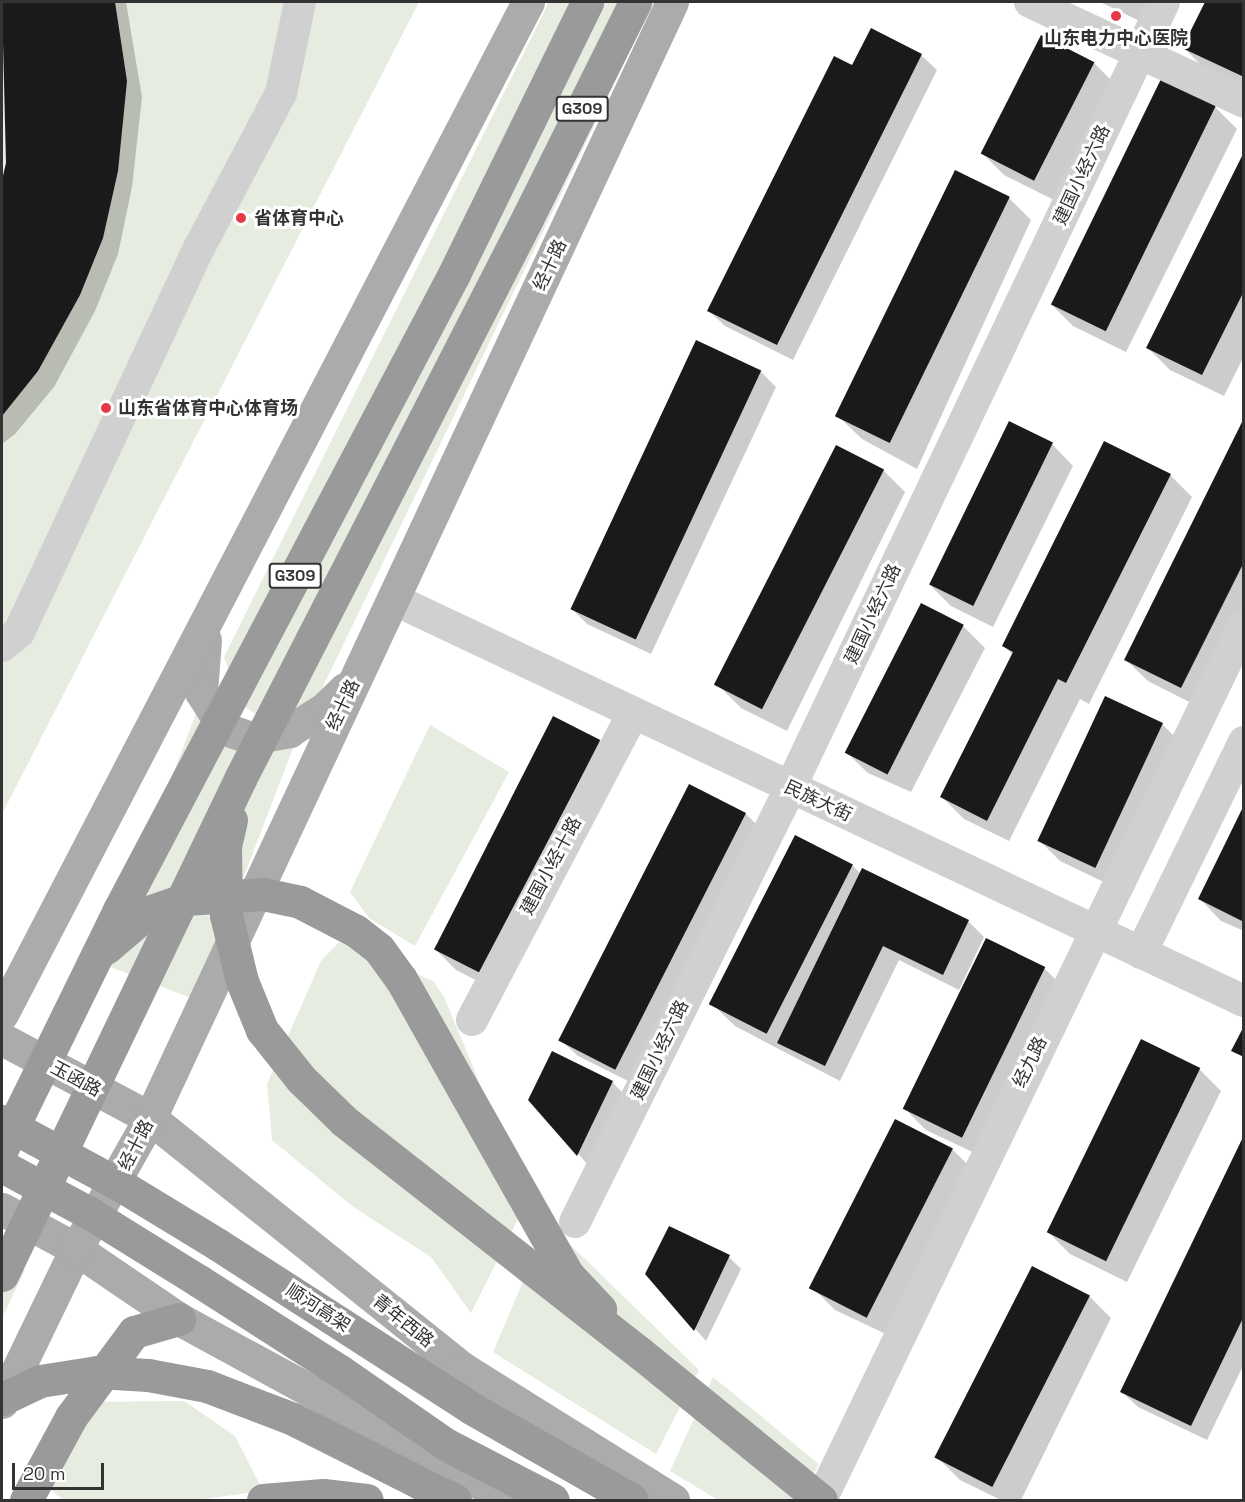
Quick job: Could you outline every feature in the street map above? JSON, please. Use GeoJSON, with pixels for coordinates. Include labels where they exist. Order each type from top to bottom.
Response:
{"type":"FeatureCollection","features":[{"type":"Feature","properties":{"kind":"highway","name":"G309"},"geometry":{"type":"LineString","coordinates":[[2,1149],[83,981],[453,276],[587,2]]}},
{"type":"Feature","properties":{"kind":"highway","name":"G309"},"geometry":{"type":"LineString","coordinates":[[2,1275],[241,777],[528,217],[635,2]]}},
{"type":"Feature","properties":{"kind":"highway"},"geometry":{"type":"LineString","coordinates":[[241,777],[225,846],[226,915],[242,981],[262,1030],[301,1079],[344,1121],[640,1353],[821,1500]]}},
{"type":"Feature","properties":{"kind":"highway"},"geometry":{"type":"LineString","coordinates":[[83,981],[110,942],[148,912],[184,899],[263,894],[300,902],[356,931],[379,949],[401,979],[567,1275],[640,1353]]}},
{"type":"Feature","properties":{"kind":"highway","name":"顺河高架"},"geometry":{"type":"LineString","coordinates":[[2,1121],[120,1185],[284,1285],[471,1408],[632,1500]]}},
{"type":"Feature","properties":{"kind":"highway"},"geometry":{"type":"LineString","coordinates":[[2,1166],[91,1214],[199,1281],[340,1371],[447,1445],[553,1500]]}},
{"type":"Feature","properties":{"kind":"highway"},"geometry":{"type":"LineString","coordinates":[[2,1488],[24,1500],[71,1418],[134,1332],[180,1319]]}},
{"type":"Feature","properties":{"kind":"highway"},"geometry":{"type":"LineString","coordinates":[[2,1401],[40,1381],[97,1372],[148,1375],[207,1386],[293,1419],[455,1500]]}},
{"type":"Feature","properties":{"kind":"highway"},"geometry":{"type":"LineString","coordinates":[[263,1500],[323,1495],[367,1500]]}},
{"type":"Feature","properties":{"kind":"main road"},"geometry":{"type":"LineString","coordinates":[[2,1014],[528,2]]}},
{"type":"Feature","properties":{"kind":"main road","name":"经十路"},"geometry":{"type":"LineString","coordinates":[[2,1401],[76,1249],[150,1118],[672,2]]}},
{"type":"Feature","properties":{"kind":"main road"},"geometry":{"type":"LineString","coordinates":[[214,610],[202,654],[201,692],[225,729],[252,738],[289,731],[324,709],[355,679]]}},
{"type":"Feature","properties":{"kind":"main road","name":"玉函路"},"geometry":{"type":"LineString","coordinates":[[2,1040],[150,1118]]}},
{"type":"Feature","properties":{"kind":"main road","name":"青年西路"},"geometry":{"type":"LineString","coordinates":[[150,1118],[462,1368],[673,1500]]}},
{"type":"Feature","properties":{"kind":"main road"},"geometry":{"type":"LineString","coordinates":[[2,1209],[76,1249],[180,1319],[511,1500]]}},
{"type":"Feature","properties":{"kind":"street"},"geometry":{"type":"LineString","coordinates":[[2,646],[19,632],[199,248],[281,93],[300,2]]}},
{"type":"Feature","properties":{"kind":"street"},"geometry":{"type":"LineString","coordinates":[[1030,2],[1244,102]]}},
{"type":"Feature","properties":{"kind":"street","name":"建国小经六路"},"geometry":{"type":"LineString","coordinates":[[575,1222],[790,788],[1164,2]]}},
{"type":"Feature","properties":{"kind":"street","name":"民族大街"},"geometry":{"type":"LineString","coordinates":[[393,599],[1244,1001]]}},
{"type":"Feature","properties":{"kind":"street","name":"经九路"},"geometry":{"type":"LineString","coordinates":[[821,1500],[1093,930],[1244,625]]}},
{"type":"Feature","properties":{"kind":"street","name":"建国小经十路"},"geometry":{"type":"LineString","coordinates":[[472,1020],[633,712]]}},
{"type":"Feature","properties":{"kind":"street"},"geometry":{"type":"LineString","coordinates":[[1140,952],[1244,742]]}},
{"type":"Feature","properties":{"kind":"shaded area","name":"山东省体育中心体育场"},"geometry":{"type":"Polygon","coordinates":[[[2,2],[419,2],[2,814],[2,2]]]}},
{"type":"Feature","properties":{"kind":"shaded area"},"geometry":{"type":"Polygon","coordinates":[[[549,2],[654,2],[316,701],[294,714],[257,715],[240,704],[224,657],[549,2]]]}},
{"type":"Feature","properties":{"kind":"shaded area"},"geometry":{"type":"Polygon","coordinates":[[[197,711],[293,748],[196,1000],[100,963],[197,711]]]}},
{"type":"Feature","properties":{"kind":"shaded area"},"geometry":{"type":"Polygon","coordinates":[[[430,725],[509,772],[415,946],[369,918],[350,892],[430,725]]]}},
{"type":"Feature","properties":{"kind":"shaded area"},"geometry":{"type":"Polygon","coordinates":[[[339,942],[433,981],[444,997],[528,1199],[471,1313],[431,1257],[352,1206],[272,1140],[267,1084],[321,961],[339,942]]]}},
{"type":"Feature","properties":{"kind":"shaded area"},"geometry":{"type":"Polygon","coordinates":[[[548,1223],[699,1370],[656,1454],[493,1352],[548,1223]]]}},
{"type":"Feature","properties":{"kind":"shaded area"},"geometry":{"type":"Polygon","coordinates":[[[2,1260],[25,1270],[2,1318],[2,1260]]]}},
{"type":"Feature","properties":{"kind":"shaded area"},"geometry":{"type":"Polygon","coordinates":[[[713,1377],[819,1464],[799,1500],[718,1500],[670,1471],[713,1377]]]}},
{"type":"Feature","properties":{"kind":"shaded area"},"geometry":{"type":"Polygon","coordinates":[[[184,1401],[235,1436],[263,1491],[196,1500],[63,1500],[42,1483],[86,1402],[184,1401]]]}},
{"type":"Feature","properties":{"kind":"building"},"geometry":{"type":"Polygon","coordinates":[[[2,2],[115,2],[127,81],[118,171],[103,238],[80,295],[38,371],[2,416],[2,180],[6,163],[2,2]]]}},
{"type":"Feature","properties":{"kind":"building"},"geometry":{"type":"Polygon","coordinates":[[[1205,2],[1244,2],[1244,77],[1182,48],[1205,2]]]}},
{"type":"Feature","properties":{"kind":"building"},"geometry":{"type":"Polygon","coordinates":[[[871,28],[922,54],[777,345],[707,311],[834,56],[852,65],[871,28]]]}},
{"type":"Feature","properties":{"kind":"building"},"geometry":{"type":"Polygon","coordinates":[[[1041,35],[1094,62],[1034,181],[981,154],[1041,35]]]}},
{"type":"Feature","properties":{"kind":"building"},"geometry":{"type":"Polygon","coordinates":[[[1161,79],[1216,106],[1106,331],[1051,305],[1161,79]]]}},
{"type":"Feature","properties":{"kind":"building"},"geometry":{"type":"Polygon","coordinates":[[[1244,152],[1244,291],[1202,375],[1146,348],[1244,152]]]}},
{"type":"Feature","properties":{"kind":"building"},"geometry":{"type":"Polygon","coordinates":[[[955,170],[1010,197],[890,443],[835,416],[955,170]]]}},
{"type":"Feature","properties":{"kind":"building"},"geometry":{"type":"Polygon","coordinates":[[[696,340],[761,370],[636,640],[570,609],[696,340]]]}},
{"type":"Feature","properties":{"kind":"building"},"geometry":{"type":"Polygon","coordinates":[[[1244,418],[1244,562],[1181,688],[1124,660],[1244,418]]]}},
{"type":"Feature","properties":{"kind":"building"},"geometry":{"type":"Polygon","coordinates":[[[1009,421],[1053,442],[973,606],[929,585],[1009,421]]]}},
{"type":"Feature","properties":{"kind":"building"},"geometry":{"type":"Polygon","coordinates":[[[1104,441],[1171,474],[1066,683],[1058,679],[987,821],[940,797],[1013,652],[1002,646],[1104,441]]]}},
{"type":"Feature","properties":{"kind":"building"},"geometry":{"type":"Polygon","coordinates":[[[836,445],[884,470],[762,709],[714,685],[836,445]]]}},
{"type":"Feature","properties":{"kind":"building"},"geometry":{"type":"Polygon","coordinates":[[[921,603],[964,625],[887,774],[845,753],[921,603]]]}},
{"type":"Feature","properties":{"kind":"building"},"geometry":{"type":"Polygon","coordinates":[[[1105,696],[1163,723],[1095,868],[1037,841],[1105,696]]]}},
{"type":"Feature","properties":{"kind":"building"},"geometry":{"type":"Polygon","coordinates":[[[553,716],[600,740],[481,974],[434,949],[553,716]]]}},
{"type":"Feature","properties":{"kind":"building"},"geometry":{"type":"Polygon","coordinates":[[[689,784],[746,813],[615,1070],[558,1041],[689,784]]]}},
{"type":"Feature","properties":{"kind":"building"},"geometry":{"type":"Polygon","coordinates":[[[1244,805],[1244,922],[1198,899],[1244,805]]]}},
{"type":"Feature","properties":{"kind":"building"},"geometry":{"type":"Polygon","coordinates":[[[795,835],[853,865],[767,1034],[709,1004],[795,835]]]}},
{"type":"Feature","properties":{"kind":"building"},"geometry":{"type":"Polygon","coordinates":[[[862,868],[969,920],[943,975],[883,946],[825,1066],[777,1043],[862,868]]]}},
{"type":"Feature","properties":{"kind":"building"},"geometry":{"type":"Polygon","coordinates":[[[986,938],[1045,967],[962,1138],[903,1109],[986,938]]]}},
{"type":"Feature","properties":{"kind":"building"},"geometry":{"type":"Polygon","coordinates":[[[1244,1026],[1244,1057],[1231,1051],[1244,1026]]]}},
{"type":"Feature","properties":{"kind":"building"},"geometry":{"type":"Polygon","coordinates":[[[1141,1039],[1200,1068],[1106,1261],[1047,1232],[1141,1039]]]}},
{"type":"Feature","properties":{"kind":"building"},"geometry":{"type":"Polygon","coordinates":[[[552,1051],[613,1081],[577,1156],[528,1100],[552,1051]]]}},
{"type":"Feature","properties":{"kind":"building"},"geometry":{"type":"Polygon","coordinates":[[[895,1119],[953,1149],[867,1318],[809,1288],[895,1119]]]}},
{"type":"Feature","properties":{"kind":"building"},"geometry":{"type":"Polygon","coordinates":[[[1244,1135],[1244,1316],[1191,1426],[1120,1392],[1244,1135]]]}},
{"type":"Feature","properties":{"kind":"building"},"geometry":{"type":"Polygon","coordinates":[[[669,1226],[730,1255],[694,1331],[645,1274],[669,1226]]]}},
{"type":"Feature","properties":{"kind":"building"},"geometry":{"type":"Polygon","coordinates":[[[1032,1266],[1090,1296],[992,1487],[934,1458],[1032,1266]]]}},
{"type":"Feature","properties":{"kind":"place","name":"山东电力中心医院"},"geometry":{"type":"Point","coordinates":[1116,16]}},
{"type":"Feature","properties":{"kind":"place","name":"省体育中心"},"geometry":{"type":"Point","coordinates":[241,218]}},
{"type":"Feature","properties":{"kind":"place","name":"山东省体育中心体育场"},"geometry":{"type":"Point","coordinates":[106,408]}}]}
